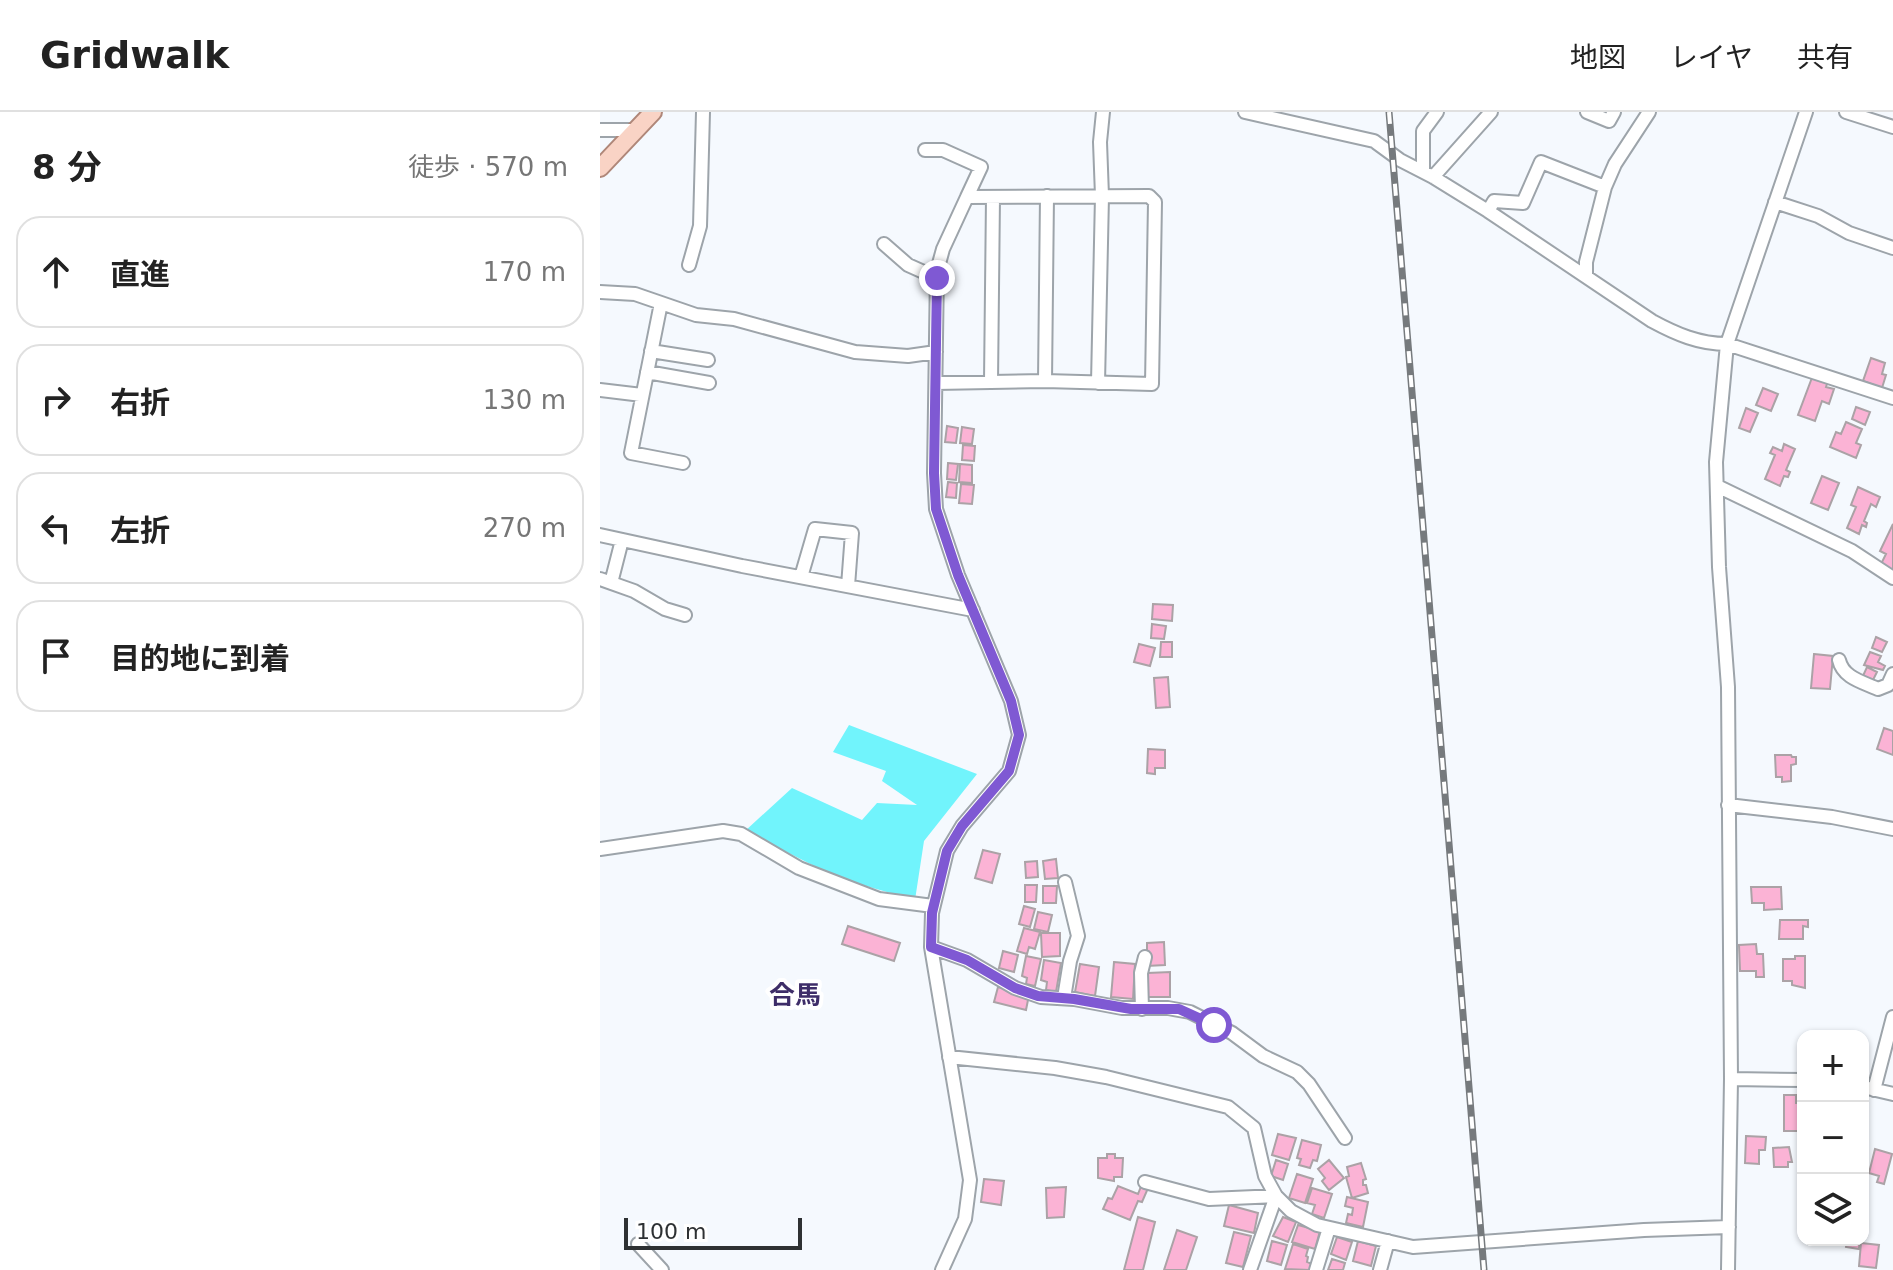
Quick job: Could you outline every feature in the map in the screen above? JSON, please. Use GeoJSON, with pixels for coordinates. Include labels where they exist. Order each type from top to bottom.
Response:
{"type":"FeatureCollection","features":[{"type":"Feature","properties":{"kind":"main road"},"geometry":{"type":"LineString","coordinates":[[600,168],[653,112]]}},
{"type":"Feature","properties":{"kind":"street"},"geometry":{"type":"LineString","coordinates":[[689,265],[700,226],[703,112]]}},
{"type":"Feature","properties":{"kind":"street"},"geometry":{"type":"LineString","coordinates":[[1098,383],[1102,196],[1100,142],[1103,112]]}},
{"type":"Feature","properties":{"kind":"street"},"geometry":{"type":"LineString","coordinates":[[1245,112],[1374,141],[1400,160],[1488,211],[1652,321],[1677,334],[1709,344],[1727,344],[1893,398]]}},
{"type":"Feature","properties":{"kind":"street"},"geometry":{"type":"LineString","coordinates":[[1428,174],[1423,131],[1437,112]]}},
{"type":"Feature","properties":{"kind":"street"},"geometry":{"type":"LineString","coordinates":[[1428,174],[1491,112]]}},
{"type":"Feature","properties":{"kind":"street"},"geometry":{"type":"LineString","coordinates":[[1587,112],[1609,121],[1614,112]]}},
{"type":"Feature","properties":{"kind":"street"},"geometry":{"type":"LineString","coordinates":[[1586,275],[1586,262],[1605,187],[1615,164],[1649,112]]}},
{"type":"Feature","properties":{"kind":"street"},"geometry":{"type":"LineString","coordinates":[[1728,1270],[1731,1079],[1728,687],[1719,567],[1716,462],[1727,344],[1806,112]]}},
{"type":"Feature","properties":{"kind":"street"},"geometry":{"type":"LineString","coordinates":[[1846,112],[1893,127]]}},
{"type":"Feature","properties":{"kind":"street"},"geometry":{"type":"LineString","coordinates":[[600,130],[636,130]]}},
{"type":"Feature","properties":{"kind":"street"},"geometry":{"type":"LineString","coordinates":[[925,150],[943,150],[981,167],[943,249],[937,278],[934,499],[945,537],[1019,727],[1018,743],[1009,771],[962,826],[951,844],[933,906],[931,947],[970,1188],[965,1219],[942,1270]]}},
{"type":"Feature","properties":{"kind":"street"},"geometry":{"type":"LineString","coordinates":[[1488,211],[1494,201],[1523,203],[1541,162],[1605,187]]}},
{"type":"Feature","properties":{"kind":"street"},"geometry":{"type":"LineString","coordinates":[[1045,381],[1047,196]]}},
{"type":"Feature","properties":{"kind":"street"},"geometry":{"type":"LineString","coordinates":[[936,383],[1045,381],[1152,384],[1155,202],[1149,196],[967,197]]}},
{"type":"Feature","properties":{"kind":"street"},"geometry":{"type":"LineString","coordinates":[[991,382],[993,197]]}},
{"type":"Feature","properties":{"kind":"street"},"geometry":{"type":"LineString","coordinates":[[1775,202],[1818,216],[1849,233],[1893,248]]}},
{"type":"Feature","properties":{"kind":"street"},"geometry":{"type":"LineString","coordinates":[[884,244],[908,265],[937,278]]}},
{"type":"Feature","properties":{"kind":"street"},"geometry":{"type":"LineString","coordinates":[[600,292],[627,292],[696,315],[734,319],[855,352],[908,356],[936,352]]}},
{"type":"Feature","properties":{"kind":"street"},"geometry":{"type":"LineString","coordinates":[[661,303],[631,453],[683,463]]}},
{"type":"Feature","properties":{"kind":"street"},"geometry":{"type":"LineString","coordinates":[[651,351],[708,360]]}},
{"type":"Feature","properties":{"kind":"street"},"geometry":{"type":"LineString","coordinates":[[647,372],[709,383]]}},
{"type":"Feature","properties":{"kind":"street"},"geometry":{"type":"LineString","coordinates":[[600,390],[642,395]]}},
{"type":"Feature","properties":{"kind":"street"},"geometry":{"type":"LineString","coordinates":[[1717,486],[1852,551],[1893,578]]}},
{"type":"Feature","properties":{"kind":"street"},"geometry":{"type":"LineString","coordinates":[[801,577],[815,529],[852,533],[848,586]]}},
{"type":"Feature","properties":{"kind":"street"},"geometry":{"type":"LineString","coordinates":[[600,535],[973,610]]}},
{"type":"Feature","properties":{"kind":"street"},"geometry":{"type":"LineString","coordinates":[[622,540],[605,581],[685,615]]}},
{"type":"Feature","properties":{"kind":"street"},"geometry":{"type":"LineString","coordinates":[[1839,660],[1841,669],[1847,674],[1878,689],[1888,685],[1893,674]]}},
{"type":"Feature","properties":{"kind":"street"},"geometry":{"type":"LineString","coordinates":[[1728,805],[1832,817],[1893,829]]}},
{"type":"Feature","properties":{"kind":"street"},"geometry":{"type":"LineString","coordinates":[[600,849],[732,832],[759,842],[799,868],[879,899],[933,906]]}},
{"type":"Feature","properties":{"kind":"street"},"geometry":{"type":"LineString","coordinates":[[1064,998],[1078,936],[1065,882]]}},
{"type":"Feature","properties":{"kind":"street"},"geometry":{"type":"LineString","coordinates":[[931,947],[967,960],[1023,991],[1041,997],[1190,1012],[1232,1033],[1263,1056],[1291,1068],[1309,1084],[1345,1138]]}},
{"type":"Feature","properties":{"kind":"street"},"geometry":{"type":"LineString","coordinates":[[1142,1009],[1141,973],[1145,957]]}},
{"type":"Feature","properties":{"kind":"street"},"geometry":{"type":"LineString","coordinates":[[1893,1017],[1869,1088],[1893,1094]]}},
{"type":"Feature","properties":{"kind":"street"},"geometry":{"type":"LineString","coordinates":[[949,1057],[1055,1068],[1106,1077],[1228,1107],[1254,1128],[1265,1176],[1276,1196],[1291,1211],[1317,1225],[1413,1247],[1729,1227]]}},
{"type":"Feature","properties":{"kind":"street"},"geometry":{"type":"LineString","coordinates":[[1731,1079],[1797,1080]]}},
{"type":"Feature","properties":{"kind":"street"},"geometry":{"type":"LineString","coordinates":[[1145,1182],[1209,1199],[1276,1196]]}},
{"type":"Feature","properties":{"kind":"street"},"geometry":{"type":"LineString","coordinates":[[1250,1270],[1276,1196]]}},
{"type":"Feature","properties":{"kind":"street"},"geometry":{"type":"LineString","coordinates":[[1316,1270],[1329,1228]]}},
{"type":"Feature","properties":{"kind":"street"},"geometry":{"type":"LineString","coordinates":[[1380,1270],[1388,1241]]}},
{"type":"Feature","properties":{"kind":"street"},"geometry":{"type":"LineString","coordinates":[[638,1244],[662,1270]]}},
{"type":"Feature","properties":{"kind":"water"},"geometry":{"type":"Polygon","coordinates":[[[849,725],[977,774],[924,841],[915,900],[838,878],[745,831],[792,788],[862,820],[877,803],[917,805],[882,781],[886,771],[833,752],[849,725]]]}},
{"type":"Feature","properties":{"kind":"building"},"geometry":{"type":"Polygon","coordinates":[[[1871,358],[1885,363],[1882,374],[1886,375],[1882,388],[1863,381],[1871,358]]]}},
{"type":"Feature","properties":{"kind":"building"},"geometry":{"type":"Polygon","coordinates":[[[1813,375],[1828,381],[1826,387],[1834,389],[1829,404],[1822,401],[1815,421],[1798,415],[1813,375]]]}},
{"type":"Feature","properties":{"kind":"building"},"geometry":{"type":"Polygon","coordinates":[[[1763,388],[1778,394],[1771,411],[1756,405],[1763,388]]]}},
{"type":"Feature","properties":{"kind":"building"},"geometry":{"type":"Polygon","coordinates":[[[1856,407],[1870,412],[1865,425],[1852,419],[1856,407]]]}},
{"type":"Feature","properties":{"kind":"building"},"geometry":{"type":"Polygon","coordinates":[[[1746,408],[1758,413],[1750,432],[1739,428],[1746,408]]]}},
{"type":"Feature","properties":{"kind":"building"},"geometry":{"type":"Polygon","coordinates":[[[1846,422],[1862,429],[1856,443],[1861,445],[1856,458],[1830,447],[1836,432],[1841,434],[1846,422]]]}},
{"type":"Feature","properties":{"kind":"building"},"geometry":{"type":"Polygon","coordinates":[[[947,426],[958,428],[956,443],[945,442],[947,426]]]}},
{"type":"Feature","properties":{"kind":"building"},"geometry":{"type":"Polygon","coordinates":[[[962,427],[974,429],[972,444],[960,443],[962,427]]]}},
{"type":"Feature","properties":{"kind":"building"},"geometry":{"type":"Polygon","coordinates":[[[1784,444],[1795,449],[1786,470],[1790,472],[1788,477],[1784,476],[1780,486],[1765,479],[1775,455],[1770,453],[1773,447],[1782,451],[1784,444]]]}},
{"type":"Feature","properties":{"kind":"building"},"geometry":{"type":"Polygon","coordinates":[[[963,445],[975,446],[974,461],[962,460],[963,445]]]}},
{"type":"Feature","properties":{"kind":"building"},"geometry":{"type":"Polygon","coordinates":[[[948,463],[958,464],[956,480],[947,479],[948,463]]]}},
{"type":"Feature","properties":{"kind":"building"},"geometry":{"type":"Polygon","coordinates":[[[960,464],[972,465],[972,483],[959,482],[960,464]]]}},
{"type":"Feature","properties":{"kind":"building"},"geometry":{"type":"Polygon","coordinates":[[[1822,476],[1839,483],[1828,510],[1811,503],[1822,476]]]}},
{"type":"Feature","properties":{"kind":"building"},"geometry":{"type":"Polygon","coordinates":[[[948,482],[957,483],[956,498],[946,497],[948,482]]]}},
{"type":"Feature","properties":{"kind":"building"},"geometry":{"type":"Polygon","coordinates":[[[961,484],[974,485],[972,504],[959,503],[961,484]]]}},
{"type":"Feature","properties":{"kind":"building"},"geometry":{"type":"Polygon","coordinates":[[[1858,487],[1880,497],[1876,507],[1871,504],[1864,521],[1866,527],[1862,525],[1859,534],[1847,528],[1856,507],[1851,505],[1858,487]]]}},
{"type":"Feature","properties":{"kind":"building"},"geometry":{"type":"Polygon","coordinates":[[[1893,524],[1893,573],[1880,566],[1886,554],[1880,551],[1893,524]]]}},
{"type":"Feature","properties":{"kind":"building"},"geometry":{"type":"Polygon","coordinates":[[[1153,604],[1173,605],[1172,621],[1152,619],[1153,604]]]}},
{"type":"Feature","properties":{"kind":"building"},"geometry":{"type":"Polygon","coordinates":[[[1152,624],[1166,626],[1164,639],[1151,638],[1152,624]]]}},
{"type":"Feature","properties":{"kind":"building"},"geometry":{"type":"Polygon","coordinates":[[[1876,637],[1887,642],[1882,652],[1872,648],[1876,637]]]}},
{"type":"Feature","properties":{"kind":"building"},"geometry":{"type":"Polygon","coordinates":[[[1161,642],[1172,642],[1172,657],[1160,657],[1161,642]]]}},
{"type":"Feature","properties":{"kind":"building"},"geometry":{"type":"Polygon","coordinates":[[[1139,644],[1155,648],[1150,666],[1134,662],[1139,644]]]}},
{"type":"Feature","properties":{"kind":"building"},"geometry":{"type":"Polygon","coordinates":[[[1870,652],[1881,656],[1878,662],[1885,666],[1883,670],[1864,665],[1870,652]]]}},
{"type":"Feature","properties":{"kind":"building"},"geometry":{"type":"Polygon","coordinates":[[[1814,654],[1833,656],[1830,689],[1811,688],[1814,654]]]}},
{"type":"Feature","properties":{"kind":"building"},"geometry":{"type":"Polygon","coordinates":[[[1867,667],[1877,672],[1872,682],[1862,678],[1867,667]]]}},
{"type":"Feature","properties":{"kind":"building"},"geometry":{"type":"Polygon","coordinates":[[[1168,677],[1170,707],[1156,708],[1154,678],[1168,677]]]}},
{"type":"Feature","properties":{"kind":"building"},"geometry":{"type":"Polygon","coordinates":[[[1884,728],[1893,731],[1893,755],[1877,749],[1884,728]]]}},
{"type":"Feature","properties":{"kind":"building"},"geometry":{"type":"Polygon","coordinates":[[[1148,749],[1165,750],[1165,768],[1155,768],[1155,774],[1147,773],[1148,749]]]}},
{"type":"Feature","properties":{"kind":"building"},"geometry":{"type":"Polygon","coordinates":[[[1775,755],[1796,757],[1796,764],[1791,765],[1791,781],[1782,782],[1782,777],[1776,777],[1775,755]]]}},
{"type":"Feature","properties":{"kind":"building"},"geometry":{"type":"Polygon","coordinates":[[[983,850],[1000,854],[992,883],[975,878],[983,850]]]}},
{"type":"Feature","properties":{"kind":"building"},"geometry":{"type":"Polygon","coordinates":[[[1056,859],[1058,878],[1045,879],[1043,861],[1056,859]]]}},
{"type":"Feature","properties":{"kind":"building"},"geometry":{"type":"Polygon","coordinates":[[[1037,861],[1038,877],[1026,878],[1025,862],[1037,861]]]}},
{"type":"Feature","properties":{"kind":"building"},"geometry":{"type":"Polygon","coordinates":[[[1025,885],[1037,885],[1036,902],[1025,902],[1025,885]]]}},
{"type":"Feature","properties":{"kind":"building"},"geometry":{"type":"Polygon","coordinates":[[[1043,886],[1057,886],[1056,903],[1043,903],[1043,886]]]}},
{"type":"Feature","properties":{"kind":"building"},"geometry":{"type":"Polygon","coordinates":[[[1751,887],[1781,887],[1782,909],[1764,910],[1764,903],[1752,903],[1751,887]]]}},
{"type":"Feature","properties":{"kind":"building"},"geometry":{"type":"Polygon","coordinates":[[[1024,906],[1035,909],[1030,927],[1019,924],[1024,906]]]}},
{"type":"Feature","properties":{"kind":"building"},"geometry":{"type":"Polygon","coordinates":[[[1038,912],[1052,915],[1048,932],[1034,929],[1038,912]]]}},
{"type":"Feature","properties":{"kind":"building"},"geometry":{"type":"Polygon","coordinates":[[[1780,920],[1808,920],[1808,927],[1803,926],[1803,939],[1779,939],[1780,920]]]}},
{"type":"Feature","properties":{"kind":"building"},"geometry":{"type":"Polygon","coordinates":[[[848,926],[900,943],[894,961],[842,944],[848,926]]]}},
{"type":"Feature","properties":{"kind":"building"},"geometry":{"type":"Polygon","coordinates":[[[1024,928],[1040,932],[1035,949],[1029,947],[1027,954],[1017,951],[1024,928]]]}},
{"type":"Feature","properties":{"kind":"building"},"geometry":{"type":"Polygon","coordinates":[[[1041,933],[1060,933],[1060,956],[1042,957],[1041,933]]]}},
{"type":"Feature","properties":{"kind":"building"},"geometry":{"type":"Polygon","coordinates":[[[1164,942],[1165,965],[1147,966],[1147,943],[1164,942]]]}},
{"type":"Feature","properties":{"kind":"building"},"geometry":{"type":"Polygon","coordinates":[[[1756,944],[1757,954],[1763,954],[1764,977],[1756,977],[1756,971],[1740,971],[1739,945],[1756,944]]]}},
{"type":"Feature","properties":{"kind":"building"},"geometry":{"type":"Polygon","coordinates":[[[1003,951],[1018,955],[1014,972],[999,968],[1003,951]]]}},
{"type":"Feature","properties":{"kind":"building"},"geometry":{"type":"Polygon","coordinates":[[[1026,956],[1041,959],[1035,986],[1026,984],[1027,978],[1022,976],[1026,956]]]}},
{"type":"Feature","properties":{"kind":"building"},"geometry":{"type":"Polygon","coordinates":[[[1795,956],[1805,956],[1805,988],[1792,985],[1792,981],[1783,981],[1783,959],[1795,959],[1795,956]]]}},
{"type":"Feature","properties":{"kind":"building"},"geometry":{"type":"Polygon","coordinates":[[[1044,960],[1061,963],[1056,992],[1046,990],[1047,982],[1041,980],[1044,960]]]}},
{"type":"Feature","properties":{"kind":"building"},"geometry":{"type":"Polygon","coordinates":[[[1114,962],[1135,964],[1133,999],[1111,997],[1114,962]]]}},
{"type":"Feature","properties":{"kind":"building"},"geometry":{"type":"Polygon","coordinates":[[[1080,964],[1099,967],[1095,996],[1075,992],[1080,964]]]}},
{"type":"Feature","properties":{"kind":"building"},"geometry":{"type":"Polygon","coordinates":[[[1170,972],[1170,997],[1148,997],[1148,973],[1170,972]]]}},
{"type":"Feature","properties":{"kind":"building"},"geometry":{"type":"Polygon","coordinates":[[[998,987],[1029,995],[1026,1010],[994,1002],[998,987]]]}},
{"type":"Feature","properties":{"kind":"building"},"geometry":{"type":"Polygon","coordinates":[[[1784,1095],[1796,1095],[1797,1131],[1784,1131],[1784,1095]]]}},
{"type":"Feature","properties":{"kind":"building"},"geometry":{"type":"Polygon","coordinates":[[[1278,1134],[1296,1138],[1289,1160],[1272,1155],[1278,1134]]]}},
{"type":"Feature","properties":{"kind":"building"},"geometry":{"type":"Polygon","coordinates":[[[1746,1136],[1766,1137],[1765,1150],[1759,1150],[1759,1164],[1745,1163],[1746,1136]]]}},
{"type":"Feature","properties":{"kind":"building"},"geometry":{"type":"Polygon","coordinates":[[[1302,1140],[1321,1145],[1317,1161],[1313,1160],[1310,1168],[1299,1165],[1301,1159],[1297,1158],[1302,1140]]]}},
{"type":"Feature","properties":{"kind":"building"},"geometry":{"type":"Polygon","coordinates":[[[1789,1147],[1792,1162],[1788,1162],[1788,1167],[1774,1167],[1773,1148],[1789,1147]]]}},
{"type":"Feature","properties":{"kind":"building"},"geometry":{"type":"Polygon","coordinates":[[[1875,1149],[1892,1154],[1884,1184],[1877,1182],[1879,1176],[1869,1173],[1875,1149]]]}},
{"type":"Feature","properties":{"kind":"building"},"geometry":{"type":"Polygon","coordinates":[[[1107,1154],[1123,1158],[1122,1177],[1114,1177],[1114,1181],[1098,1178],[1098,1158],[1107,1158],[1107,1154]]]}},
{"type":"Feature","properties":{"kind":"building"},"geometry":{"type":"Polygon","coordinates":[[[1276,1160],[1288,1164],[1283,1180],[1271,1176],[1276,1160]]]}},
{"type":"Feature","properties":{"kind":"building"},"geometry":{"type":"Polygon","coordinates":[[[1329,1160],[1344,1178],[1329,1190],[1318,1169],[1329,1160]]]}},
{"type":"Feature","properties":{"kind":"building"},"geometry":{"type":"Polygon","coordinates":[[[1361,1163],[1366,1179],[1363,1185],[1366,1185],[1368,1193],[1352,1198],[1346,1177],[1349,1176],[1347,1167],[1361,1163]]]}},
{"type":"Feature","properties":{"kind":"building"},"geometry":{"type":"Polygon","coordinates":[[[1297,1174],[1313,1179],[1305,1203],[1289,1198],[1297,1174]]]}},
{"type":"Feature","properties":{"kind":"building"},"geometry":{"type":"Polygon","coordinates":[[[984,1179],[1004,1181],[1001,1205],[981,1202],[984,1179]]]}},
{"type":"Feature","properties":{"kind":"building"},"geometry":{"type":"Polygon","coordinates":[[[1142,1184],[1149,1186],[1130,1220],[1103,1209],[1118,1186],[1138,1194],[1142,1184]]]}},
{"type":"Feature","properties":{"kind":"building"},"geometry":{"type":"Polygon","coordinates":[[[1066,1187],[1064,1217],[1047,1218],[1046,1188],[1066,1187]]]}},
{"type":"Feature","properties":{"kind":"building"},"geometry":{"type":"Polygon","coordinates":[[[1312,1188],[1332,1194],[1324,1218],[1312,1214],[1315,1205],[1307,1203],[1312,1188]]]}},
{"type":"Feature","properties":{"kind":"building"},"geometry":{"type":"Polygon","coordinates":[[[1347,1197],[1368,1202],[1363,1227],[1346,1223],[1353,1208],[1345,1206],[1347,1197]]]}},
{"type":"Feature","properties":{"kind":"building"},"geometry":{"type":"Polygon","coordinates":[[[1229,1205],[1258,1213],[1254,1233],[1224,1226],[1229,1205]]]}},
{"type":"Feature","properties":{"kind":"building"},"geometry":{"type":"Polygon","coordinates":[[[1138,1217],[1155,1222],[1143,1270],[1124,1270],[1138,1217]]]}},
{"type":"Feature","properties":{"kind":"building"},"geometry":{"type":"Polygon","coordinates":[[[1283,1217],[1296,1222],[1288,1242],[1273,1236],[1283,1217]]]}},
{"type":"Feature","properties":{"kind":"building"},"geometry":{"type":"Polygon","coordinates":[[[1298,1225],[1320,1231],[1315,1249],[1292,1242],[1298,1225]]]}},
{"type":"Feature","properties":{"kind":"building"},"geometry":{"type":"Polygon","coordinates":[[[1177,1230],[1197,1237],[1186,1270],[1164,1270],[1177,1230]]]}},
{"type":"Feature","properties":{"kind":"building"},"geometry":{"type":"Polygon","coordinates":[[[1234,1232],[1251,1236],[1243,1267],[1226,1263],[1234,1232]]]}},
{"type":"Feature","properties":{"kind":"building"},"geometry":{"type":"Polygon","coordinates":[[[1337,1237],[1352,1242],[1346,1260],[1331,1254],[1337,1237]]]}},
{"type":"Feature","properties":{"kind":"building"},"geometry":{"type":"Polygon","coordinates":[[[1272,1241],[1287,1245],[1281,1265],[1267,1261],[1272,1241]]]}},
{"type":"Feature","properties":{"kind":"building"},"geometry":{"type":"Polygon","coordinates":[[[1358,1241],[1376,1246],[1371,1266],[1353,1261],[1358,1241]]]}},
{"type":"Feature","properties":{"kind":"building"},"geometry":{"type":"Polygon","coordinates":[[[1293,1244],[1308,1249],[1306,1256],[1307,1262],[1312,1264],[1310,1270],[1285,1269],[1293,1244]]]}},
{"type":"Feature","properties":{"kind":"building"},"geometry":{"type":"Polygon","coordinates":[[[1879,1245],[1876,1268],[1859,1266],[1861,1246],[1879,1245]]]}},
{"type":"Feature","properties":{"kind":"building"},"geometry":{"type":"Polygon","coordinates":[[[1332,1259],[1345,1263],[1343,1270],[1328,1270],[1332,1259]]]}},
{"type":"Feature","properties":{"kind":"railway"},"geometry":{"type":"LineString","coordinates":[[1389,112],[1484,1270]]}},
{"type":"Feature","properties":{"kind":"district","name":"合馬"},"geometry":{"type":"Point","coordinates":[795,995]}},
{"type":"Feature","properties":{"kind":"route"},"geometry":{"type":"LineString","coordinates":[[937,278],[934,499],[958,575],[1011,701],[1019,735],[1009,771],[962,826],[947,851],[932,913],[931,947],[967,960],[1015,988],[1041,997],[1131,1009],[1179,1009],[1214,1025]]}}]}
